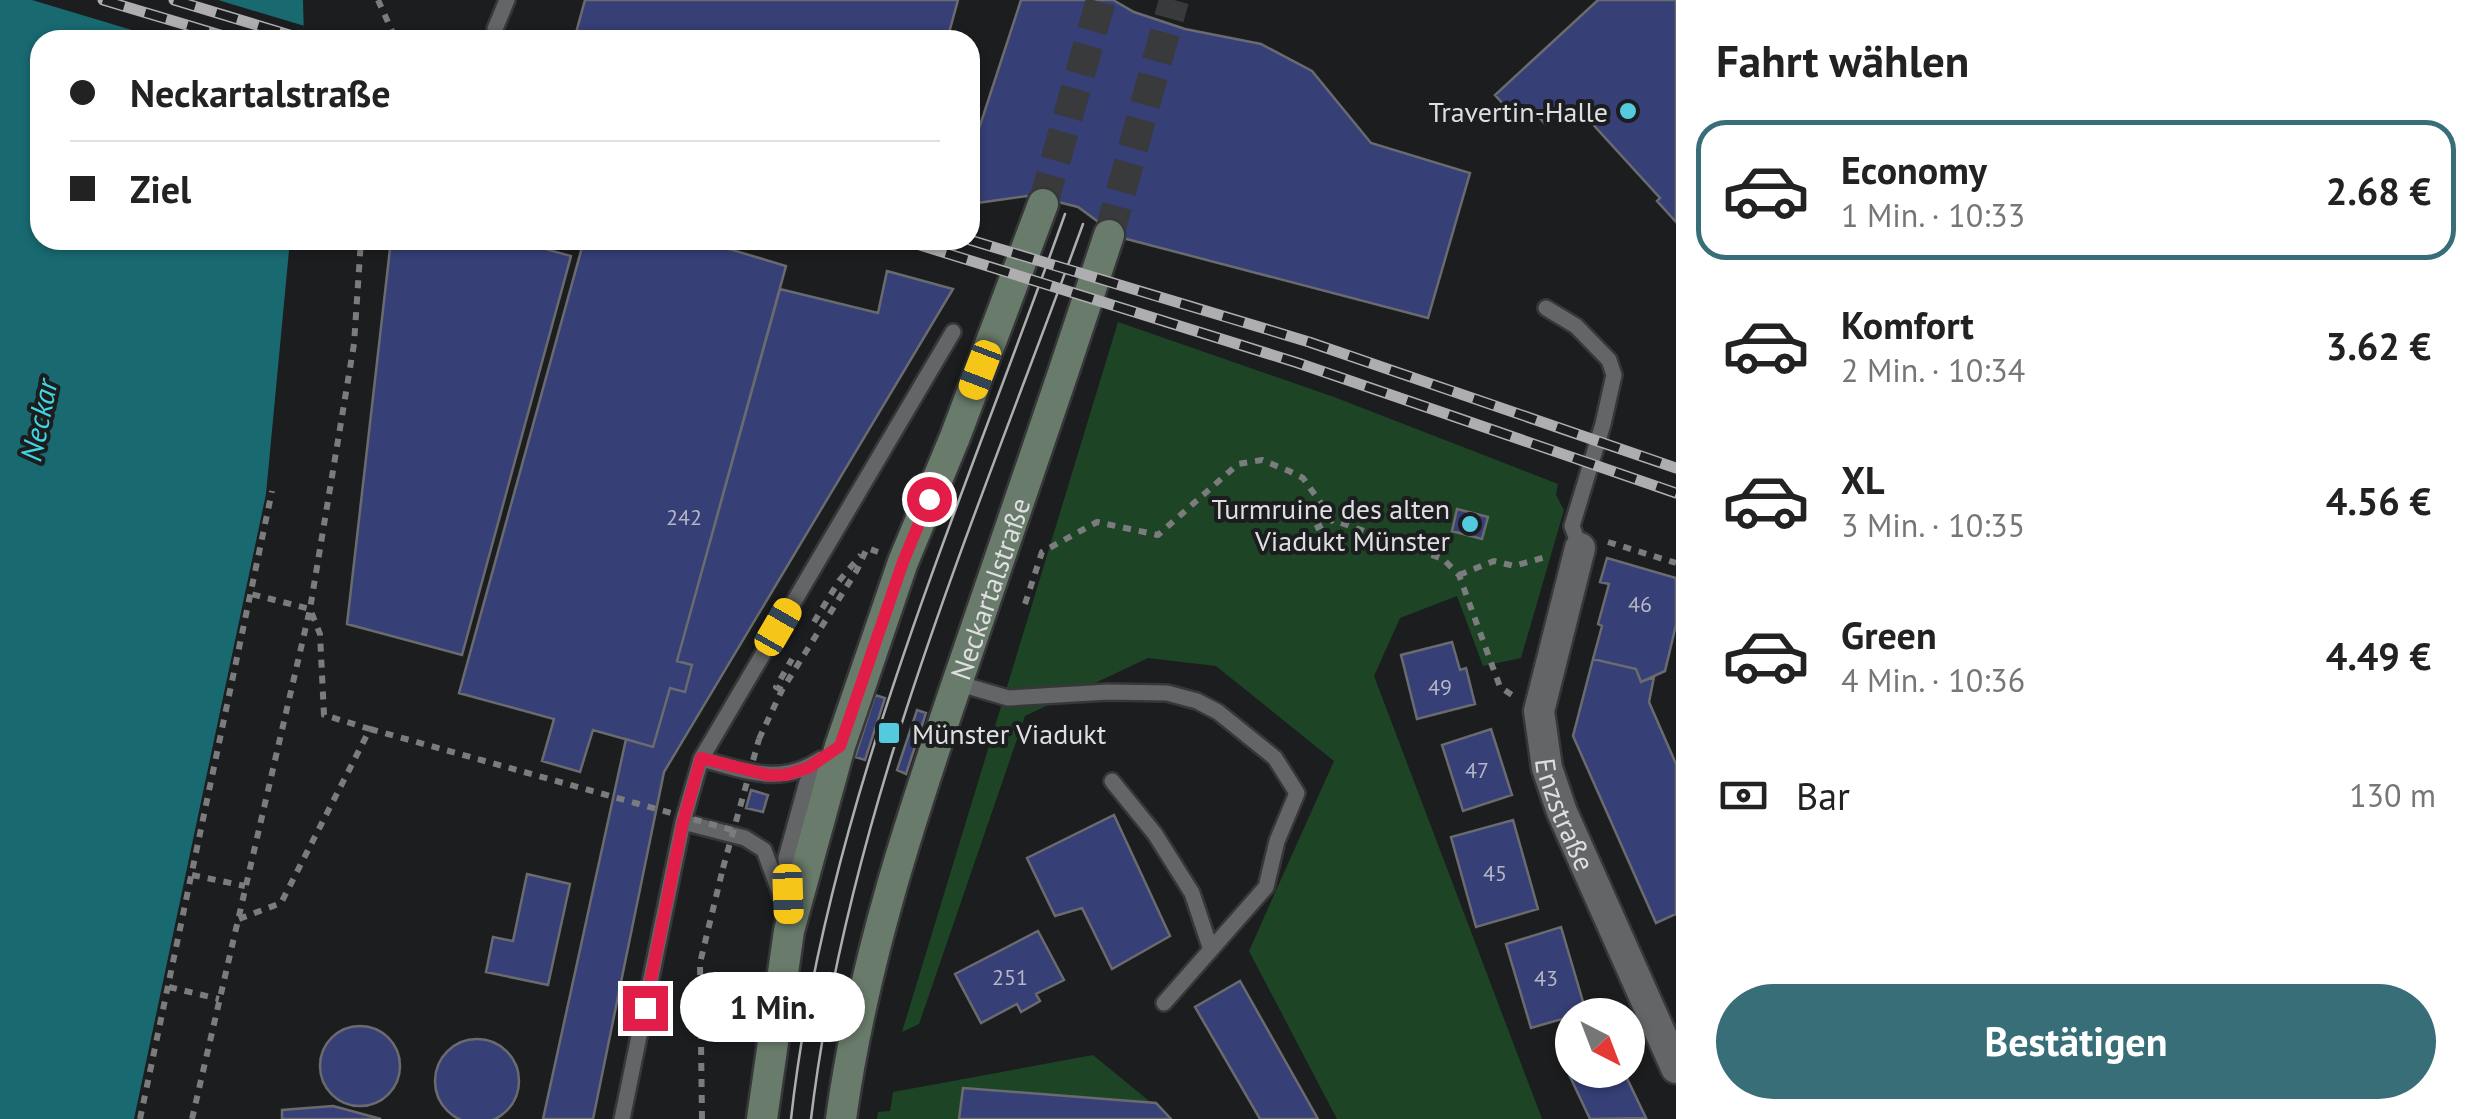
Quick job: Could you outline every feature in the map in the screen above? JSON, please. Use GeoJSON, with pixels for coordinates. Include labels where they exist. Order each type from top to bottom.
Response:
{"type":"FeatureCollection","features":[{"type":"Feature","properties":{"kind":"main road"},"geometry":{"type":"LineString","coordinates":[[762,1119],[789,931],[840,746],[903,562],[1043,204]]}},
{"type":"Feature","properties":{"kind":"main road","name":"Neckartalstraße"},"geometry":{"type":"LineString","coordinates":[[841,1119],[848,1066],[884,908],[1109,235]]}},
{"type":"Feature","properties":{"kind":"street","name":"Enzstraße"},"geometry":{"type":"LineString","coordinates":[[1580,548],[1539,711],[1548,768],[1562,812],[1676,1068]]}},
{"type":"Feature","properties":{"kind":"lane"},"geometry":{"type":"LineString","coordinates":[[495,29],[507,0]]}},
{"type":"Feature","properties":{"kind":"lane"},"geometry":{"type":"LineString","coordinates":[[1546,308],[1576,326],[1610,360],[1614,374],[1572,526],[1580,548]]}},
{"type":"Feature","properties":{"kind":"lane"},"geometry":{"type":"LineString","coordinates":[[622,1119],[683,822],[701,758],[953,332]]}},
{"type":"Feature","properties":{"kind":"lane"},"geometry":{"type":"LineString","coordinates":[[957,683],[1008,698],[1167,693],[1218,712],[1275,758],[1297,793],[1278,841],[1266,887],[1164,1003]]}},
{"type":"Feature","properties":{"kind":"lane"},"geometry":{"type":"LineString","coordinates":[[701,758],[768,775],[785,775],[808,768],[840,746]]}},
{"type":"Feature","properties":{"kind":"lane"},"geometry":{"type":"LineString","coordinates":[[1112,781],[1156,834],[1192,893],[1211,950]]}},
{"type":"Feature","properties":{"kind":"lane"},"geometry":{"type":"LineString","coordinates":[[683,822],[745,838],[764,850],[776,874],[789,931]]}},
{"type":"Feature","properties":{"kind":"path"},"geometry":{"type":"LineString","coordinates":[[378,0],[392,30]]}},
{"type":"Feature","properties":{"kind":"path"},"geometry":{"type":"LineString","coordinates":[[192,1119],[310,609],[354,344],[360,250]]}},
{"type":"Feature","properties":{"kind":"path"},"geometry":{"type":"LineString","coordinates":[[1025,604],[1042,552],[1098,522],[1158,535],[1238,464],[1262,460],[1302,478],[1333,520],[1443,559],[1459,576],[1500,687],[1539,711]]}},
{"type":"Feature","properties":{"kind":"path"},"geometry":{"type":"LineString","coordinates":[[140,1119],[272,491]]}},
{"type":"Feature","properties":{"kind":"path"},"geometry":{"type":"LineString","coordinates":[[1292,548],[1308,532],[1333,520]]}},
{"type":"Feature","properties":{"kind":"path"},"geometry":{"type":"LineString","coordinates":[[1623,547],[1676,563]]}},
{"type":"Feature","properties":{"kind":"path"},"geometry":{"type":"LineString","coordinates":[[782,690],[776,687],[804,638],[840,580],[867,548]]}},
{"type":"Feature","properties":{"kind":"path"},"geometry":{"type":"LineString","coordinates":[[1459,576],[1494,561],[1514,566]]}},
{"type":"Feature","properties":{"kind":"path"},"geometry":{"type":"LineString","coordinates":[[702,1119],[700,963],[732,830],[759,739],[782,690],[857,570]]}},
{"type":"Feature","properties":{"kind":"path"},"geometry":{"type":"LineString","coordinates":[[250,594],[310,609]]}},
{"type":"Feature","properties":{"kind":"path"},"geometry":{"type":"LineString","coordinates":[[310,609],[320,634],[324,715],[732,830]]}},
{"type":"Feature","properties":{"kind":"path"},"geometry":{"type":"LineString","coordinates":[[238,919],[281,903],[370,729]]}},
{"type":"Feature","properties":{"kind":"path"},"geometry":{"type":"LineString","coordinates":[[192,876],[245,886]]}},
{"type":"Feature","properties":{"kind":"path"},"geometry":{"type":"LineString","coordinates":[[168,987],[220,999]]}},
{"type":"Feature","properties":{"kind":"green space"},"geometry":{"type":"Polygon","coordinates":[[[1118,322],[1334,397],[1558,484],[1556,495],[1564,510],[1521,658],[1483,666],[1457,596],[1400,618],[1374,676],[1542,1119],[1337,1119],[1249,951],[1334,761],[1216,666],[1148,658],[1025,716],[919,1024],[902,1032],[1118,322]]]}},
{"type":"Feature","properties":{"kind":"green space"},"geometry":{"type":"Polygon","coordinates":[[[1093,1055],[1171,1119],[877,1119],[878,1112],[890,1111],[893,1092],[1093,1055]]]}},
{"type":"Feature","properties":{"kind":"water","name":"Neckar"},"geometry":{"type":"Polygon","coordinates":[[[0,0],[303,0],[304,30],[30,30],[30,250],[289,250],[266,494],[134,1119],[0,1119],[0,0]]]}},
{"type":"Feature","properties":{"kind":"pier"},"geometry":{"type":"Polygon","coordinates":[[[32,0],[218,0],[308,30],[132,30],[32,0]]]}},
{"type":"Feature","properties":{"kind":"building"},"geometry":{"type":"Polygon","coordinates":[[[585,0],[958,0],[950,30],[577,30],[585,0]]]}},
{"type":"Feature","properties":{"kind":"building"},"geometry":{"type":"Polygon","coordinates":[[[1021,0],[1113,0],[1134,12],[1185,29],[1261,44],[1312,71],[1371,143],[1470,173],[1428,318],[1119,237],[1078,207],[1027,196],[980,203],[980,125],[1021,0]]]}},
{"type":"Feature","properties":{"kind":"building","name":"Travertin-Halle"},"geometry":{"type":"Polygon","coordinates":[[[1598,0],[1676,0],[1676,222],[1657,201],[1660,198],[1577,107],[1562,121],[1556,114],[1545,124],[1528,105],[1515,117],[1495,95],[1598,0]]]}},
{"type":"Feature","properties":{"kind":"building"},"geometry":{"type":"Polygon","coordinates":[[[390,250],[549,250],[571,256],[462,655],[347,624],[390,250]]]}},
{"type":"Feature","properties":{"kind":"building"},"geometry":{"type":"Polygon","coordinates":[[[581,250],[732,250],[786,266],[677,661],[692,665],[685,692],[670,688],[653,747],[593,730],[580,772],[542,761],[554,719],[459,693],[581,250]]]}},
{"type":"Feature","properties":{"kind":"building"},"geometry":{"type":"Polygon","coordinates":[[[887,271],[953,289],[664,772],[593,1119],[543,1119],[626,739],[653,747],[670,688],[685,692],[692,665],[677,661],[780,289],[878,313],[887,271]]]}},
{"type":"Feature","properties":{"kind":"building","name":"Turmruine des alten Viadukt Münster"},"geometry":{"type":"Polygon","coordinates":[[[1457,509],[1488,517],[1482,539],[1452,531],[1457,509]]]}},
{"type":"Feature","properties":{"kind":"building"},"geometry":{"type":"Polygon","coordinates":[[[1607,558],[1676,578],[1676,625],[1665,671],[1641,682],[1636,669],[1593,659],[1609,584],[1600,582],[1607,558]]]}},
{"type":"Feature","properties":{"kind":"building"},"geometry":{"type":"Polygon","coordinates":[[[1452,642],[1460,670],[1466,668],[1475,704],[1417,719],[1401,655],[1452,642]]]}},
{"type":"Feature","properties":{"kind":"building"},"geometry":{"type":"Polygon","coordinates":[[[1593,659],[1636,669],[1641,682],[1654,677],[1649,702],[1676,764],[1676,914],[1656,923],[1573,736],[1593,659]]]}},
{"type":"Feature","properties":{"kind":"building"},"geometry":{"type":"Polygon","coordinates":[[[875,695],[885,698],[865,760],[855,757],[875,695]]]}},
{"type":"Feature","properties":{"kind":"building"},"geometry":{"type":"Polygon","coordinates":[[[917,710],[926,713],[906,774],[897,770],[917,710]]]}},
{"type":"Feature","properties":{"kind":"building"},"geometry":{"type":"Polygon","coordinates":[[[1491,729],[1512,795],[1463,811],[1442,745],[1491,729]]]}},
{"type":"Feature","properties":{"kind":"building"},"geometry":{"type":"Polygon","coordinates":[[[751,790],[768,795],[763,812],[746,808],[751,790]]]}},
{"type":"Feature","properties":{"kind":"building"},"geometry":{"type":"Polygon","coordinates":[[[1114,815],[1170,936],[1112,969],[1082,908],[1055,916],[1027,858],[1114,815]]]}},
{"type":"Feature","properties":{"kind":"building"},"geometry":{"type":"Polygon","coordinates":[[[1513,820],[1538,909],[1476,927],[1451,837],[1513,820]]]}},
{"type":"Feature","properties":{"kind":"building"},"geometry":{"type":"Polygon","coordinates":[[[527,874],[570,884],[548,985],[486,972],[493,937],[513,941],[527,874]]]}},
{"type":"Feature","properties":{"kind":"building"},"geometry":{"type":"Polygon","coordinates":[[[1561,927],[1582,998],[1555,998],[1555,1021],[1531,1028],[1506,944],[1561,927]]]}},
{"type":"Feature","properties":{"kind":"building"},"geometry":{"type":"Polygon","coordinates":[[[1038,931],[1064,980],[1036,994],[1040,1001],[1021,1012],[1017,1004],[981,1023],[955,974],[1038,931]]]}},
{"type":"Feature","properties":{"kind":"building"},"geometry":{"type":"Polygon","coordinates":[[[1240,981],[1318,1119],[1260,1119],[1195,1007],[1240,981]]]}},
{"type":"Feature","properties":{"kind":"building"},"geometry":{"type":"Polygon","coordinates":[[[360,1026],[375,1029],[388,1038],[397,1051],[397,1081],[388,1094],[375,1103],[360,1106],[345,1103],[332,1094],[323,1081],[320,1066],[323,1051],[332,1038],[345,1029],[360,1026]]]}},
{"type":"Feature","properties":{"kind":"building"},"geometry":{"type":"Polygon","coordinates":[[[469,1040],[485,1040],[500,1046],[512,1058],[518,1073],[516,1097],[507,1111],[493,1120],[461,1120],[447,1111],[436,1089],[436,1073],[442,1058],[454,1046],[469,1040]]]}},
{"type":"Feature","properties":{"kind":"building"},"geometry":{"type":"Polygon","coordinates":[[[963,1088],[1156,1103],[1171,1119],[959,1119],[963,1088]]]}},
{"type":"Feature","properties":{"kind":"building"},"geometry":{"type":"Polygon","coordinates":[[[1575,1088],[1632,1088],[1646,1118],[1590,1119],[1575,1088]]]}},
{"type":"Feature","properties":{"kind":"building"},"geometry":{"type":"Polygon","coordinates":[[[333,1106],[381,1119],[282,1119],[282,1110],[333,1106]]]}},
{"type":"Feature","properties":{"kind":"tunnel"},"geometry":{"type":"LineString","coordinates":[[1043,204],[1101,0]]}},
{"type":"Feature","properties":{"kind":"tunnel"},"geometry":{"type":"LineString","coordinates":[[1109,235],[1174,0]]}},
{"type":"Feature","properties":{"kind":"tram line"},"geometry":{"type":"LineString","coordinates":[[791,1119],[808,1003],[865,774],[942,547],[1065,214]]}},
{"type":"Feature","properties":{"kind":"tram line"},"geometry":{"type":"LineString","coordinates":[[811,1119],[829,1003],[854,889],[885,776],[960,554],[1083,224]]}},
{"type":"Feature","properties":{"kind":"railway"},"geometry":{"type":"LineString","coordinates":[[103,0],[204,30]]}},
{"type":"Feature","properties":{"kind":"railway"},"geometry":{"type":"LineString","coordinates":[[174,0],[273,30]]}},
{"type":"Feature","properties":{"kind":"railway"},"geometry":{"type":"LineString","coordinates":[[980,243],[1309,342],[1676,468]]}},
{"type":"Feature","properties":{"kind":"railway"},"geometry":{"type":"LineString","coordinates":[[936,250],[1298,363],[1676,493]]}},
{"type":"Feature","properties":{"kind":"place","name":"Travertin-Halle"},"geometry":{"type":"Point","coordinates":[1628,111]}},
{"type":"Feature","properties":{"kind":"place","name":"Turmruine des alten Viadukt Münster"},"geometry":{"type":"Point","coordinates":[1470,524]}},
{"type":"Feature","properties":{"kind":"place","name":"Münster Viadukt"},"geometry":{"type":"Point","coordinates":[889,733]}},
{"type":"Feature","properties":{"kind":"route"},"geometry":{"type":"LineString","coordinates":[[645,1008],[683,822],[701,758],[768,775],[785,775],[808,768],[840,746],[903,562],[929,499]]}}]}
